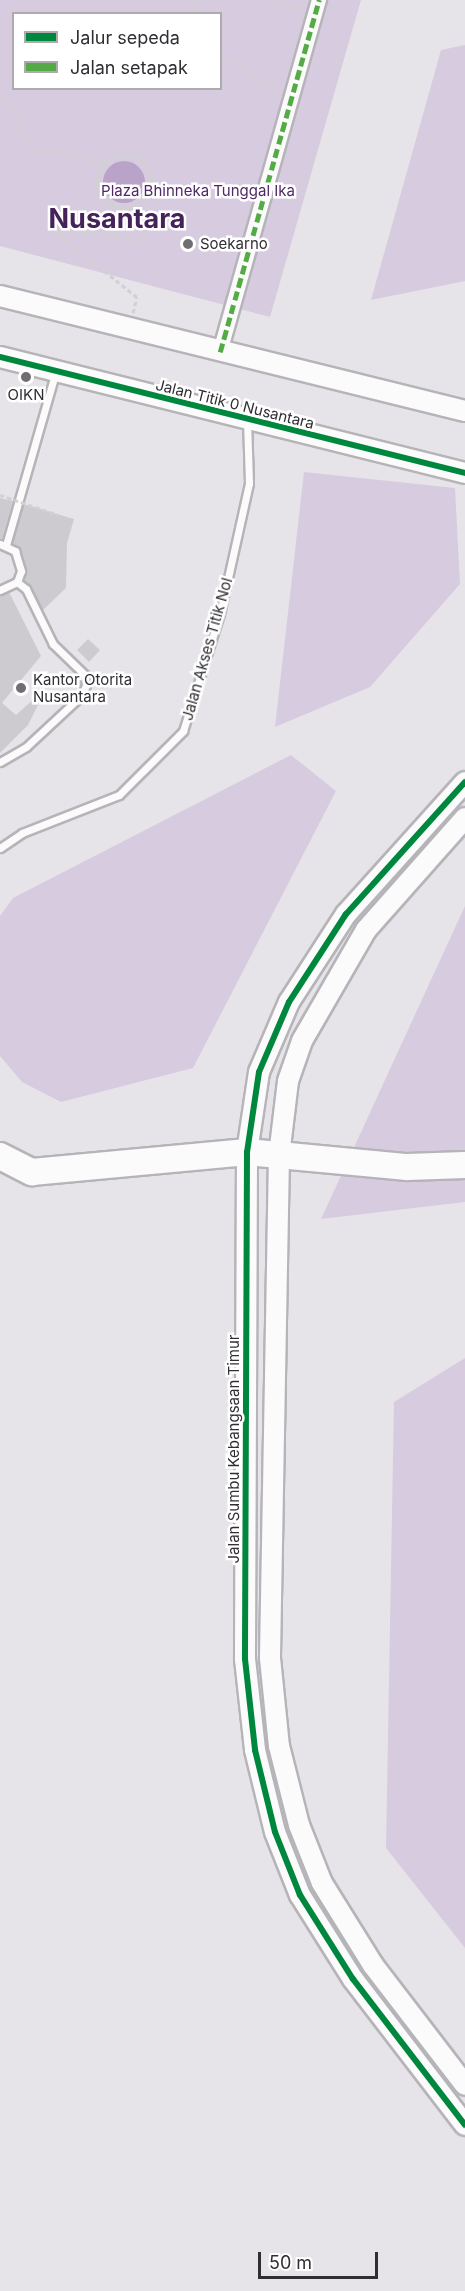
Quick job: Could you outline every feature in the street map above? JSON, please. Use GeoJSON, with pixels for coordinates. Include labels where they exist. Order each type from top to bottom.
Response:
{"type":"FeatureCollection","features":[{"type":"Feature","properties":{"kind":"highway"},"geometry":{"type":"LineString","coordinates":[[0,1156],[32,1172],[247,1152],[407,1167],[465,1165]]}},
{"type":"Feature","properties":{"kind":"street"},"geometry":{"type":"LineString","coordinates":[[220,352],[320,0]]}},
{"type":"Feature","properties":{"kind":"street"},"geometry":{"type":"LineString","coordinates":[[0,296],[465,411]]}},
{"type":"Feature","properties":{"kind":"street","name":"Jalan Titik 0 Nusantara"},"geometry":{"type":"LineString","coordinates":[[0,357],[465,473]]}},
{"type":"Feature","properties":{"kind":"street","name":"Jalan Sumbu Kebangsaan Timur"},"geometry":{"type":"LineString","coordinates":[[465,782],[346,914],[289,1002],[259,1072],[247,1152],[245,1659],[255,1750],[275,1832],[300,1895],[353,1979],[465,2125]]}},
{"type":"Feature","properties":{"kind":"street"},"geometry":{"type":"LineString","coordinates":[[465,818],[366,930],[337,975],[302,1041],[288,1081],[279,1155],[270,1658],[279,1746],[299,1825],[322,1883],[374,1965],[465,2085]]}},
{"type":"Feature","properties":{"kind":"lane"},"geometry":{"type":"LineString","coordinates":[[17,582],[21,560],[3,544],[56,371]]}},
{"type":"Feature","properties":{"kind":"lane","name":"Jalan Akses Titik Nol"},"geometry":{"type":"LineString","coordinates":[[0,848],[22,832],[119,795],[183,730],[220,614],[249,483],[247,419]]}},
{"type":"Feature","properties":{"kind":"lane"},"geometry":{"type":"LineString","coordinates":[[0,590],[17,582]]}},
{"type":"Feature","properties":{"kind":"lane"},"geometry":{"type":"LineString","coordinates":[[0,762],[26,747],[82,695],[86,685],[85,675],[53,644],[26,589],[17,582]]}},
{"type":"Feature","properties":{"kind":"path"},"geometry":{"type":"LineString","coordinates":[[278,0],[315,14]]}},
{"type":"Feature","properties":{"kind":"path"},"geometry":{"type":"LineString","coordinates":[[222,55],[292,96]]}},
{"type":"Feature","properties":{"kind":"path"},"geometry":{"type":"LineString","coordinates":[[0,98],[14,111],[33,151],[77,155],[101,164]]}},
{"type":"Feature","properties":{"kind":"path"},"geometry":{"type":"LineString","coordinates":[[112,156],[140,158],[152,183],[137,206],[123,209],[109,204],[99,193],[96,178],[101,164],[112,156]]}},
{"type":"Feature","properties":{"kind":"path"},"geometry":{"type":"LineString","coordinates":[[128,329],[137,297],[58,235],[62,230],[145,240],[137,206]]}},
{"type":"Feature","properties":{"kind":"path"},"geometry":{"type":"LineString","coordinates":[[0,495],[59,515]]}},
{"type":"Feature","properties":{"kind":"green space","name":"Plaza Bhinneka Tunggal Ika"},"geometry":{"type":"Polygon","coordinates":[[[0,0],[361,0],[270,317],[0,246],[0,0]]]}},
{"type":"Feature","properties":{"kind":"green space"},"geometry":{"type":"Polygon","coordinates":[[[465,45],[465,281],[371,300],[441,50],[465,45]]]}},
{"type":"Feature","properties":{"kind":"green space"},"geometry":{"type":"Polygon","coordinates":[[[304,472],[455,488],[460,584],[370,687],[275,727],[304,472]]]}},
{"type":"Feature","properties":{"kind":"green space"},"geometry":{"type":"Polygon","coordinates":[[[291,755],[336,791],[193,1068],[61,1102],[22,1082],[0,1056],[0,916],[13,898],[291,755]]]}},
{"type":"Feature","properties":{"kind":"green space"},"geometry":{"type":"Polygon","coordinates":[[[465,906],[465,1202],[321,1219],[465,906]]]}},
{"type":"Feature","properties":{"kind":"green space"},"geometry":{"type":"Polygon","coordinates":[[[465,1358],[465,1948],[386,1848],[394,1402],[465,1358]]]}},
{"type":"Feature","properties":{"kind":"shaded area"},"geometry":{"type":"Polygon","coordinates":[[[124,161],[139,167],[145,182],[139,197],[124,203],[109,197],[103,182],[109,167],[124,161]]]}},
{"type":"Feature","properties":{"kind":"building"},"geometry":{"type":"Polygon","coordinates":[[[0,498],[13,501],[2,539],[0,538],[0,498]]]}},
{"type":"Feature","properties":{"kind":"building"},"geometry":{"type":"Polygon","coordinates":[[[23,504],[74,519],[67,543],[66,588],[43,610],[24,580],[26,570],[20,549],[12,544],[23,504]]]}},
{"type":"Feature","properties":{"kind":"building","name":"Kantor Otorita Nusantara"},"geometry":{"type":"Polygon","coordinates":[[[9,592],[41,656],[2,703],[16,715],[47,687],[28,725],[0,753],[0,596],[9,592]]]}},
{"type":"Feature","properties":{"kind":"building"},"geometry":{"type":"Polygon","coordinates":[[[88,639],[100,650],[89,662],[77,650],[88,639]]]}},
{"type":"Feature","properties":{"kind":"marked path"},"geometry":{"type":"LineString","coordinates":[[220,352],[319,0]]}},
{"type":"Feature","properties":{"kind":"cycle path"},"geometry":{"type":"LineString","coordinates":[[0,357],[465,473]]}},
{"type":"Feature","properties":{"kind":"cycle path"},"geometry":{"type":"LineString","coordinates":[[465,782],[346,914],[289,1002],[259,1072],[247,1152],[245,1659],[255,1750],[275,1832],[300,1895],[353,1979],[465,2125]]}},
{"type":"Feature","properties":{"kind":"place","name":"Soekarno"},"geometry":{"type":"Point","coordinates":[188,244]}},
{"type":"Feature","properties":{"kind":"place","name":"OIKN"},"geometry":{"type":"Point","coordinates":[26,377]}},
{"type":"Feature","properties":{"kind":"place","name":"Kantor Otorita Nusantara"},"geometry":{"type":"Point","coordinates":[21,688]}},
{"type":"Feature","properties":{"kind":"district","name":"Nusantara"},"geometry":{"type":"Point","coordinates":[117,219]}}]}
